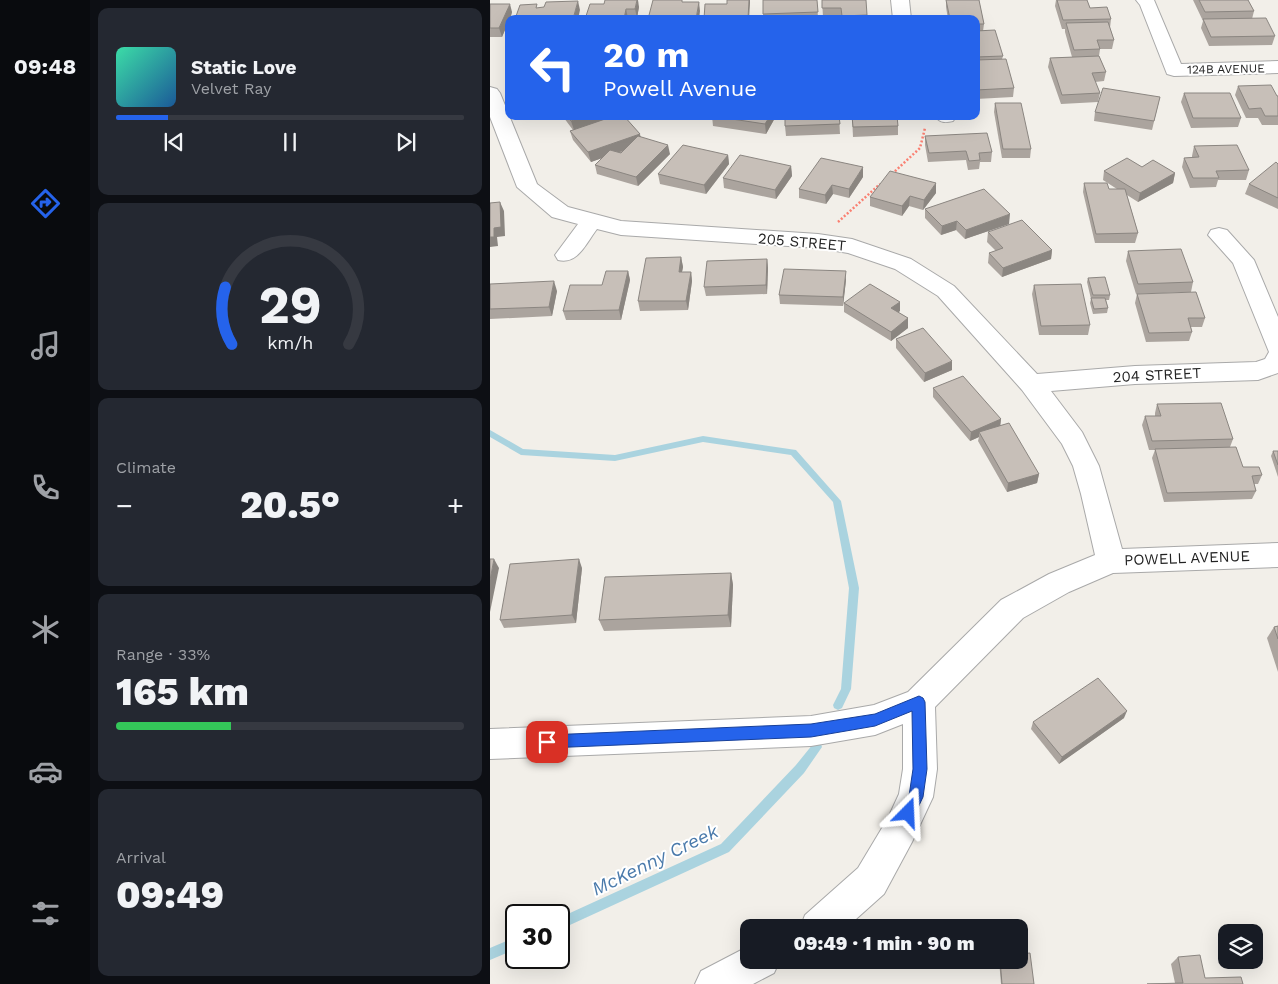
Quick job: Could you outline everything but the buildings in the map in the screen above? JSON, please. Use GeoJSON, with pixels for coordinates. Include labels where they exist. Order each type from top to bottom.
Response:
{"type":"FeatureCollection","features":[{"type":"Feature","properties":{"kind":"street"},"geometry":{"type":"LineString","coordinates":[[900,0],[902,15]]}},
{"type":"Feature","properties":{"kind":"street","name":"124B AVENUE"},"geometry":{"type":"LineString","coordinates":[[1145,0],[1148,3],[1174,70],[1278,67]]}},
{"type":"Feature","properties":{"kind":"street","name":"205 STREET"},"geometry":{"type":"LineString","coordinates":[[490,92],[528,187],[560,212],[591,222],[621,228],[818,241],[852,246],[904,264],[941,288],[1031,384],[1073,439],[1086,466],[1111,560]]}},
{"type":"Feature","properties":{"kind":"street"},"geometry":{"type":"LineString","coordinates":[[566,255],[591,222]]}},
{"type":"Feature","properties":{"kind":"street"},"geometry":{"type":"LineString","coordinates":[[1219,235],[1243,260],[1278,347]]}},
{"type":"Feature","properties":{"kind":"street","name":"204 STREET"},"geometry":{"type":"LineString","coordinates":[[1031,384],[1134,375],[1258,371],[1274,365],[1278,357]]}},
{"type":"Feature","properties":{"kind":"street","name":"POWELL AVENUE"},"geometry":{"type":"LineString","coordinates":[[490,744],[811,731],[875,720],[919,702],[1012,609],[1059,583],[1111,560],[1278,555]]}},
{"type":"Feature","properties":{"kind":"street"},"geometry":{"type":"LineString","coordinates":[[828,919],[870,882],[900,830],[916,797],[920,769],[919,702]]}},
{"type":"Feature","properties":{"kind":"street"},"geometry":{"type":"LineString","coordinates":[[714,984],[743,969]]}},
{"type":"Feature","properties":{"kind":"path"},"geometry":{"type":"LineString","coordinates":[[892,174],[920,148],[926,125],[938,120]]}},
{"type":"Feature","properties":{"kind":"path"},"geometry":{"type":"LineString","coordinates":[[818,241],[884,181]]}},
{"type":"Feature","properties":{"kind":"waterway","name":"McKenny Creek"},"geometry":{"type":"LineString","coordinates":[[490,433],[521,452],[615,458],[703,439],[793,452],[837,501],[854,588],[846,689],[838,705]]}},
{"type":"Feature","properties":{"kind":"waterway","name":"McKenny Creek"},"geometry":{"type":"LineString","coordinates":[[570,919],[725,848],[800,769],[817,747]]}},
{"type":"Feature","properties":{"kind":"waterway","name":"McKenny Creek"},"geometry":{"type":"LineString","coordinates":[[490,954],[505,948]]}},
{"type":"Feature","properties":{"kind":"route"},"geometry":{"type":"LineString","coordinates":[[547,742],[811,731],[875,720],[919,702],[920,769],[916,797],[908,813]]}}]}
